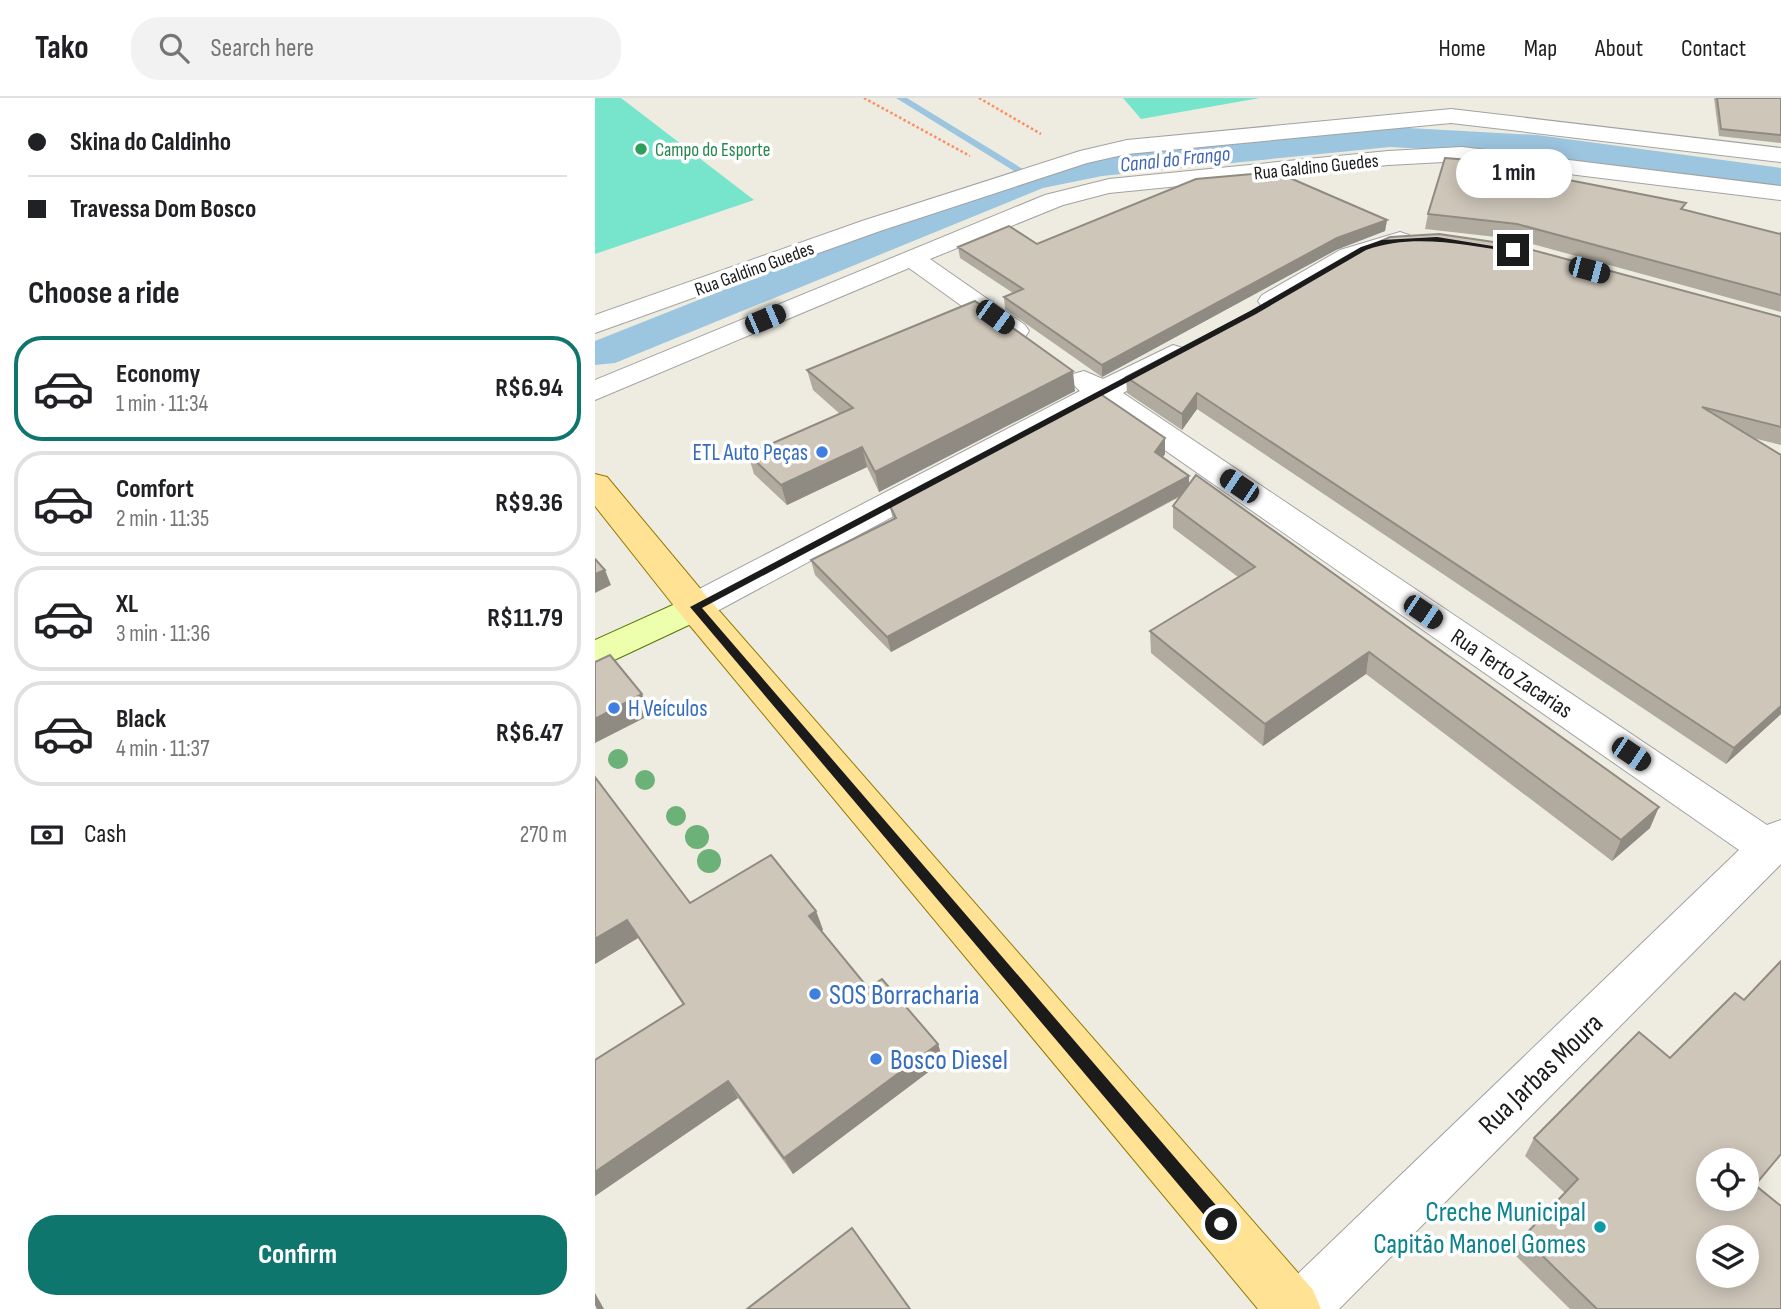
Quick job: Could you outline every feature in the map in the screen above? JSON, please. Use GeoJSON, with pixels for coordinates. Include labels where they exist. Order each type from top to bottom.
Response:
{"type":"FeatureCollection","features":[{"type":"Feature","properties":{"kind":"main road"},"geometry":{"type":"LineString","coordinates":[[595,484],[695,607],[1294,1309]]}},
{"type":"Feature","properties":{"kind":"main road"},"geometry":{"type":"LineString","coordinates":[[595,656],[695,607]]}},
{"type":"Feature","properties":{"kind":"street"},"geometry":{"type":"LineString","coordinates":[[1495,98],[1781,216]]}},
{"type":"Feature","properties":{"kind":"street","name":"Rua Galdino Guedes"},"geometry":{"type":"LineString","coordinates":[[595,324],[1012,179],[1080,158],[1128,147],[1415,117],[1482,118],[1781,155]]}},
{"type":"Feature","properties":{"kind":"street","name":"Rua Galdino Guedes"},"geometry":{"type":"LineString","coordinates":[[595,391],[911,257],[1083,191],[1388,158],[1462,155],[1781,193]]}},
{"type":"Feature","properties":{"kind":"street"},"geometry":{"type":"LineString","coordinates":[[1242,318],[1364,249],[1382,242],[1427,239]]}},
{"type":"Feature","properties":{"kind":"street","name":"Rua Terto Zacarias"},"geometry":{"type":"LineString","coordinates":[[911,257],[1100,392],[1775,843]]}},
{"type":"Feature","properties":{"kind":"street"},"geometry":{"type":"LineString","coordinates":[[695,607],[1197,342]]}},
{"type":"Feature","properties":{"kind":"street","name":"Rua Jarbas Moura"},"geometry":{"type":"LineString","coordinates":[[1300,1309],[1775,843]]}},
{"type":"Feature","properties":{"kind":"path"},"geometry":{"type":"LineString","coordinates":[[864,98],[1012,179]]}},
{"type":"Feature","properties":{"kind":"path"},"geometry":{"type":"LineString","coordinates":[[979,98],[1080,158]]}},
{"type":"Feature","properties":{"kind":"shaded area","name":"Campo do Esporte"},"geometry":{"type":"Polygon","coordinates":[[[595,98],[621,98],[754,200],[595,254],[595,98]]]}},
{"type":"Feature","properties":{"kind":"shaded area"},"geometry":{"type":"Polygon","coordinates":[[[1123,98],[1260,98],[1141,119],[1123,98]]]}},
{"type":"Feature","properties":{"kind":"building"},"geometry":{"type":"Polygon","coordinates":[[[1717,98],[1781,98],[1781,135],[1721,129],[1717,98]]]}},
{"type":"Feature","properties":{"kind":"building"},"geometry":{"type":"Polygon","coordinates":[[[1445,158],[1493,162],[1492,165],[1686,203],[1681,209],[1781,233],[1781,295],[1517,224],[1428,214],[1445,158]]]}},
{"type":"Feature","properties":{"kind":"building"},"geometry":{"type":"Polygon","coordinates":[[[1276,172],[1387,220],[1337,238],[1102,365],[1004,297],[1023,289],[958,247],[1009,226],[1037,244],[1196,179],[1276,172]]]}},
{"type":"Feature","properties":{"kind":"building"},"geometry":{"type":"Polygon","coordinates":[[[1439,234],[1514,245],[1781,317],[1781,427],[1702,407],[1781,455],[1781,706],[1734,748],[1197,393],[1182,414],[1126,377],[1265,305],[1358,251],[1390,237],[1439,234]]]}},
{"type":"Feature","properties":{"kind":"building"},"geometry":{"type":"Polygon","coordinates":[[[975,301],[1073,371],[875,472],[862,447],[781,485],[748,454],[853,408],[807,370],[975,301]]]}},
{"type":"Feature","properties":{"kind":"building"},"geometry":{"type":"Polygon","coordinates":[[[1099,393],[1165,438],[1155,452],[1189,476],[887,637],[811,560],[896,518],[889,504],[1099,393]]]}},
{"type":"Feature","properties":{"kind":"building"},"geometry":{"type":"Polygon","coordinates":[[[1196,475],[1659,807],[1621,840],[1369,652],[1265,724],[1150,631],[1255,567],[1173,506],[1196,475]]]}},
{"type":"Feature","properties":{"kind":"building"},"geometry":{"type":"Polygon","coordinates":[[[595,559],[605,570],[595,574],[595,559]]]}},
{"type":"Feature","properties":{"kind":"building"},"geometry":{"type":"Polygon","coordinates":[[[610,655],[642,694],[595,719],[595,662],[610,655]]]}},
{"type":"Feature","properties":{"kind":"building"},"geometry":{"type":"Polygon","coordinates":[[[595,777],[690,903],[771,855],[816,911],[809,916],[868,988],[882,979],[938,1044],[784,1158],[728,1081],[595,1172],[595,1060],[684,1004],[627,920],[595,939],[595,777]]]}},
{"type":"Feature","properties":{"kind":"building"},"geometry":{"type":"Polygon","coordinates":[[[1781,961],[1781,1154],[1759,1180],[1759,1148],[1696,1148],[1696,1211],[1759,1211],[1759,1188],[1781,1206],[1781,1309],[1597,1309],[1523,1237],[1578,1179],[1534,1138],[1639,1032],[1670,1058],[1735,993],[1744,1000],[1781,961]]]}},
{"type":"Feature","properties":{"kind":"building"},"geometry":{"type":"Polygon","coordinates":[[[852,1228],[910,1309],[747,1309],[852,1228]]]}},
{"type":"Feature","properties":{"kind":"waterway"},"geometry":{"type":"LineString","coordinates":[[901,98],[1034,179]]}},
{"type":"Feature","properties":{"kind":"waterway","name":"Canal do Frango"},"geometry":{"type":"LineString","coordinates":[[600,354],[1034,179],[1102,166],[1390,137],[1537,145],[1781,179]]}},
{"type":"Feature","properties":{"kind":"place","name":"Campo do Esporte"},"geometry":{"type":"Point","coordinates":[641,149]}},
{"type":"Feature","properties":{"kind":"place","name":"ETL Auto Peças"},"geometry":{"type":"Point","coordinates":[822,452]}},
{"type":"Feature","properties":{"kind":"place","name":"H Veículos"},"geometry":{"type":"Point","coordinates":[614,708]}},
{"type":"Feature","properties":{"kind":"place","name":"SOS Borracharia"},"geometry":{"type":"Point","coordinates":[815,994]}},
{"type":"Feature","properties":{"kind":"place","name":"Bosco Diesel"},"geometry":{"type":"Point","coordinates":[876,1059]}},
{"type":"Feature","properties":{"kind":"place","name":"Creche Municipal Capitão Manoel Gomes"},"geometry":{"type":"Point","coordinates":[1600,1227]}},
{"type":"Feature","properties":{"kind":"route"},"geometry":{"type":"LineString","coordinates":[[1221,1224],[733,648],[695,607],[1253,313],[1364,249],[1382,242],[1437,239],[1513,250]]}}]}
